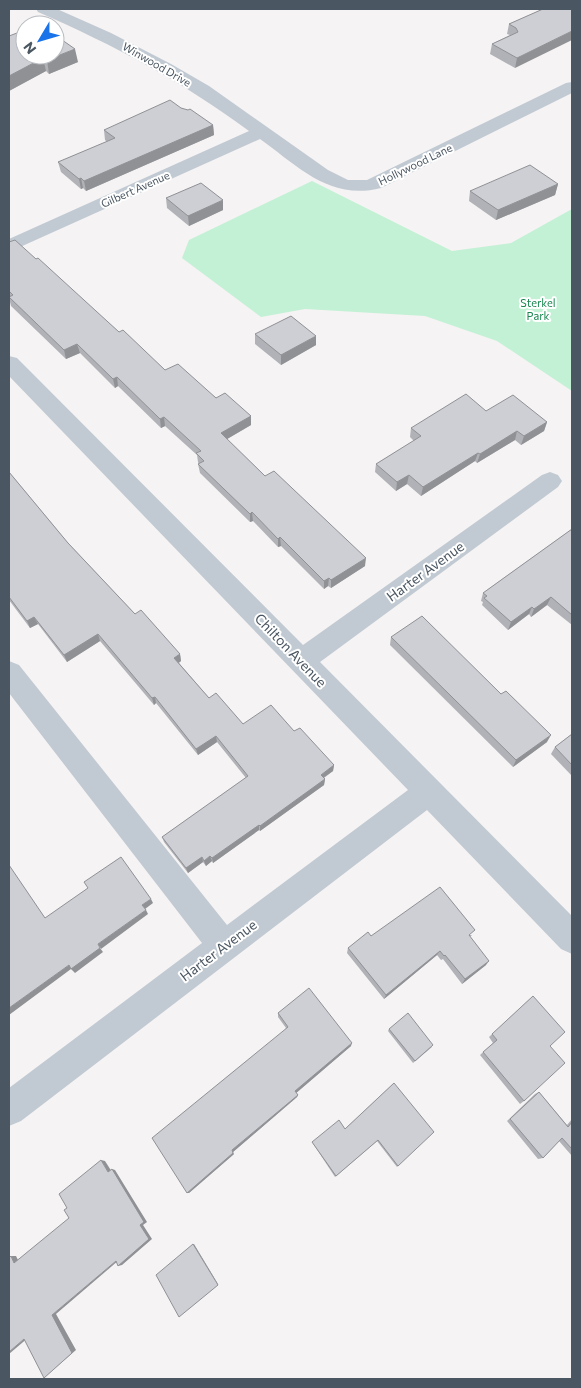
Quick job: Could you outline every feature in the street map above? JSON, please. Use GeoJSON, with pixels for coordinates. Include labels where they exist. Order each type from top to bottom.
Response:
{"type":"FeatureCollection","features":[{"type":"Feature","properties":{"kind":"street","name":"Winwood Drive"},"geometry":{"type":"LineString","coordinates":[[44,9],[115,40],[163,66],[204,91],[261,132]]}},
{"type":"Feature","properties":{"kind":"street","name":"Hollywood Lane"},"geometry":{"type":"LineString","coordinates":[[261,132],[331,181],[353,187],[364,187],[572,87]]}},
{"type":"Feature","properties":{"kind":"street","name":"Gilbert Avenue"},"geometry":{"type":"LineString","coordinates":[[9,246],[261,132]]}},
{"type":"Feature","properties":{"kind":"street","name":"Chilton Avenue"},"geometry":{"type":"LineString","coordinates":[[9,363],[572,938]]}},
{"type":"Feature","properties":{"kind":"street","name":"Harter Avenue"},"geometry":{"type":"LineString","coordinates":[[301,661],[550,481]]}},
{"type":"Feature","properties":{"kind":"street"},"geometry":{"type":"LineString","coordinates":[[9,673],[224,946]]}},
{"type":"Feature","properties":{"kind":"street","name":"Harter Avenue"},"geometry":{"type":"LineString","coordinates":[[9,1109],[428,792]]}},
{"type":"Feature","properties":{"kind":"green space","name":"Sterkel Park"},"geometry":{"type":"Polygon","coordinates":[[[312,181],[452,251],[511,243],[572,209],[572,391],[497,341],[425,316],[305,309],[261,317],[182,258],[189,240],[312,181]]]}},
{"type":"Feature","properties":{"kind":"building"},"geometry":{"type":"Polygon","coordinates":[[[543,9],[572,9],[572,31],[517,58],[492,44],[518,32],[516,28],[509,24],[543,9]]]}},
{"type":"Feature","properties":{"kind":"building"},"geometry":{"type":"Polygon","coordinates":[[[15,34],[15,65],[30,65],[9,76],[9,36],[15,34]]]}},
{"type":"Feature","properties":{"kind":"building"},"geometry":{"type":"Polygon","coordinates":[[[65,42],[75,49],[65,53],[65,42]]]}},
{"type":"Feature","properties":{"kind":"building"},"geometry":{"type":"Polygon","coordinates":[[[170,100],[181,108],[190,109],[213,125],[84,181],[58,162],[115,138],[104,130],[170,100]]]}},
{"type":"Feature","properties":{"kind":"building"},"geometry":{"type":"Polygon","coordinates":[[[530,165],[558,184],[498,210],[470,191],[530,165]]]}},
{"type":"Feature","properties":{"kind":"building"},"geometry":{"type":"Polygon","coordinates":[[[201,183],[223,200],[188,216],[166,198],[201,183]]]}},
{"type":"Feature","properties":{"kind":"building"},"geometry":{"type":"Polygon","coordinates":[[[15,240],[36,259],[38,258],[119,332],[123,330],[165,370],[178,364],[216,398],[225,393],[251,416],[221,433],[265,476],[274,471],[366,558],[331,580],[329,578],[324,581],[280,537],[278,539],[252,512],[250,514],[198,464],[204,461],[196,453],[201,451],[164,417],[160,419],[117,377],[113,379],[77,344],[64,350],[9,297],[13,295],[9,291],[9,242],[15,240]]]}},
{"type":"Feature","properties":{"kind":"building"},"geometry":{"type":"Polygon","coordinates":[[[291,316],[316,336],[281,355],[255,334],[291,316]]]}},
{"type":"Feature","properties":{"kind":"building"},"geometry":{"type":"Polygon","coordinates":[[[466,394],[486,411],[513,395],[547,422],[524,436],[517,431],[423,487],[409,475],[397,482],[376,464],[421,436],[411,428],[466,394]]]}},
{"type":"Feature","properties":{"kind":"building"},"geometry":{"type":"Polygon","coordinates":[[[9,472],[68,543],[135,614],[141,610],[180,654],[174,658],[209,698],[216,693],[243,724],[271,705],[294,731],[300,728],[334,765],[321,775],[325,779],[212,858],[210,856],[204,861],[202,857],[186,868],[162,837],[248,776],[216,736],[196,749],[155,697],[152,698],[98,634],[64,655],[34,617],[27,621],[9,597],[9,472]]]}},
{"type":"Feature","properties":{"kind":"building"},"geometry":{"type":"Polygon","coordinates":[[[572,529],[572,615],[551,597],[534,609],[532,607],[511,622],[484,598],[487,596],[483,593],[572,529]]]}},
{"type":"Feature","properties":{"kind":"building"},"geometry":{"type":"Polygon","coordinates":[[[422,616],[501,694],[506,691],[551,735],[516,760],[391,637],[422,616]]]}},
{"type":"Feature","properties":{"kind":"building"},"geometry":{"type":"Polygon","coordinates":[[[572,734],[572,765],[555,747],[572,734]]]}},
{"type":"Feature","properties":{"kind":"building"},"geometry":{"type":"Polygon","coordinates":[[[121,857],[151,899],[142,905],[146,910],[98,944],[100,948],[71,969],[69,965],[9,1008],[9,865],[45,918],[88,888],[84,882],[121,857]]]}},
{"type":"Feature","properties":{"kind":"building"},"geometry":{"type":"Polygon","coordinates":[[[440,887],[475,930],[469,935],[489,961],[465,979],[440,951],[386,995],[348,948],[368,932],[371,936],[440,887]]]}},
{"type":"Feature","properties":{"kind":"building"},"geometry":{"type":"Polygon","coordinates":[[[309,988],[352,1043],[295,1091],[298,1095],[232,1150],[233,1153],[187,1193],[152,1138],[288,1027],[278,1013],[309,988]]]}},
{"type":"Feature","properties":{"kind":"building"},"geometry":{"type":"Polygon","coordinates":[[[533,996],[565,1032],[550,1046],[565,1063],[524,1101],[483,1052],[497,1040],[492,1034],[533,996]]]}},
{"type":"Feature","properties":{"kind":"building"},"geometry":{"type":"Polygon","coordinates":[[[408,1013],[433,1045],[415,1061],[389,1029],[408,1013]]]}},
{"type":"Feature","properties":{"kind":"building"},"geometry":{"type":"Polygon","coordinates":[[[394,1083],[434,1132],[398,1166],[378,1140],[336,1176],[312,1142],[339,1120],[345,1129],[394,1083]]]}},
{"type":"Feature","properties":{"kind":"building"},"geometry":{"type":"Polygon","coordinates":[[[539,1092],[568,1127],[572,1122],[572,1149],[562,1138],[543,1158],[510,1119],[539,1092]]]}},
{"type":"Feature","properties":{"kind":"building"},"geometry":{"type":"Polygon","coordinates":[[[101,1160],[108,1172],[112,1169],[144,1222],[140,1225],[149,1239],[118,1266],[116,1261],[52,1315],[72,1353],[44,1378],[24,1339],[9,1352],[9,1258],[11,1256],[14,1263],[69,1218],[64,1210],[67,1208],[59,1194],[101,1160]]]}},
{"type":"Feature","properties":{"kind":"building"},"geometry":{"type":"Polygon","coordinates":[[[193,1244],[218,1285],[179,1317],[156,1275],[193,1244]]]}}]}
